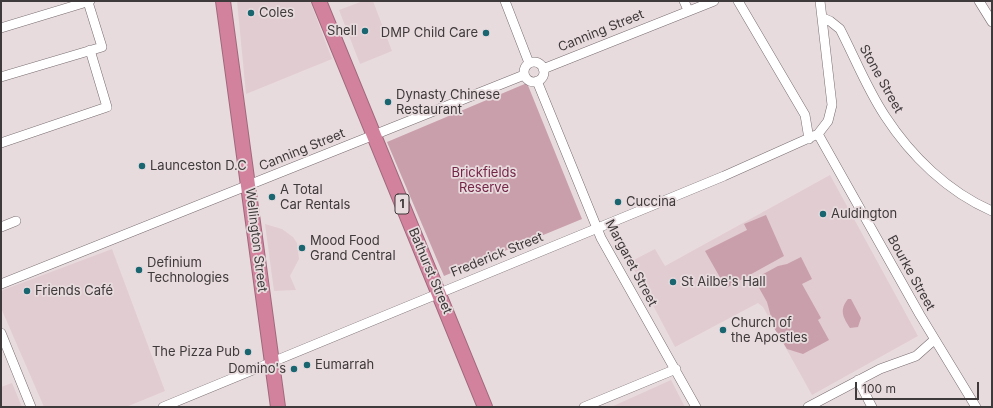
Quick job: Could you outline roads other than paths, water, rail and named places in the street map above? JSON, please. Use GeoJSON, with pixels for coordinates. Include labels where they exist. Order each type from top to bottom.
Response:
{"type":"FeatureCollection","features":[{"type":"Feature","properties":{"kind":"highway","name":"Wellington Street"},"geometry":{"type":"LineString","coordinates":[[223,1],[278,407]]}},
{"type":"Feature","properties":{"kind":"highway","name":"Bathurst Street"},"geometry":{"type":"LineString","coordinates":[[319,1],[485,407]]}},
{"type":"Feature","properties":{"kind":"street"},"geometry":{"type":"LineString","coordinates":[[1,28],[89,1],[102,46],[1,77]]}},
{"type":"Feature","properties":{"kind":"street"},"geometry":{"type":"LineString","coordinates":[[505,1],[529,63]]}},
{"type":"Feature","properties":{"kind":"street"},"geometry":{"type":"LineString","coordinates":[[684,1],[688,10]]}},
{"type":"Feature","properties":{"kind":"street","name":"Canning Street"},"geometry":{"type":"LineString","coordinates":[[543,68],[714,1]]}},
{"type":"Feature","properties":{"kind":"street"},"geometry":{"type":"LineString","coordinates":[[738,1],[805,115],[809,139]]}},
{"type":"Feature","properties":{"kind":"street"},"geometry":{"type":"LineString","coordinates":[[818,134],[828,121],[832,105],[820,1]]}},
{"type":"Feature","properties":{"kind":"street"},"geometry":{"type":"LineString","coordinates":[[979,1],[992,22]]}},
{"type":"Feature","properties":{"kind":"street","name":"Stone Street"},"geometry":{"type":"LineString","coordinates":[[823,18],[830,21],[840,29],[885,117],[916,155],[959,193],[992,211]]}},
{"type":"Feature","properties":{"kind":"street"},"geometry":{"type":"LineString","coordinates":[[1,143],[107,107],[90,50]]}},
{"type":"Feature","properties":{"kind":"street"},"geometry":{"type":"LineString","coordinates":[[529,63],[539,63],[543,68],[543,74],[537,81],[528,80],[524,75],[525,67],[529,63]]}},
{"type":"Feature","properties":{"kind":"street","name":"Canning Street"},"geometry":{"type":"LineString","coordinates":[[1,284],[524,75]]}},
{"type":"Feature","properties":{"kind":"street","name":"Margaret Street"},"geometry":{"type":"LineString","coordinates":[[537,81],[606,248],[676,368],[696,407]]}},
{"type":"Feature","properties":{"kind":"street","name":"Frederick Street"},"geometry":{"type":"LineString","coordinates":[[163,407],[797,145],[818,134]]}},
{"type":"Feature","properties":{"kind":"street","name":"Bourke Street"},"geometry":{"type":"LineString","coordinates":[[818,134],[934,340],[976,407]]}},
{"type":"Feature","properties":{"kind":"street"},"geometry":{"type":"LineString","coordinates":[[1,227],[16,221]]}},
{"type":"Feature","properties":{"kind":"street"},"geometry":{"type":"LineString","coordinates":[[1,332],[31,407]]}},
{"type":"Feature","properties":{"kind":"street"},"geometry":{"type":"LineString","coordinates":[[808,407],[858,380],[916,356],[934,340]]}},
{"type":"Feature","properties":{"kind":"street"},"geometry":{"type":"LineString","coordinates":[[584,407],[676,368]]}},
{"type":"Feature","properties":{"kind":"street"},"geometry":{"type":"LineString","coordinates":[[858,380],[872,407]]}},
{"type":"Feature","properties":{"kind":"place","name":"Coles"},"geometry":{"type":"Point","coordinates":[251,13]}},
{"type":"Feature","properties":{"kind":"place","name":"Shell"},"geometry":{"type":"Point","coordinates":[365,31]}},
{"type":"Feature","properties":{"kind":"place","name":"DMP Child Care"},"geometry":{"type":"Point","coordinates":[486,33]}},
{"type":"Feature","properties":{"kind":"place","name":"Dynasty Chinese Restaurant"},"geometry":{"type":"Point","coordinates":[388,102]}},
{"type":"Feature","properties":{"kind":"place","name":"Launceston D.C"},"geometry":{"type":"Point","coordinates":[142,166]}},
{"type":"Feature","properties":{"kind":"place","name":"A Total Car Rentals"},"geometry":{"type":"Point","coordinates":[272,197]}},
{"type":"Feature","properties":{"kind":"place","name":"Cuccina"},"geometry":{"type":"Point","coordinates":[618,202]}},
{"type":"Feature","properties":{"kind":"place","name":"Auldington"},"geometry":{"type":"Point","coordinates":[823,214]}},
{"type":"Feature","properties":{"kind":"place","name":"Mood Food Grand Central"},"geometry":{"type":"Point","coordinates":[302,248]}},
{"type":"Feature","properties":{"kind":"place","name":"Definium Technologies"},"geometry":{"type":"Point","coordinates":[139,270]}},
{"type":"Feature","properties":{"kind":"place","name":"St Ailbe's Hall"},"geometry":{"type":"Point","coordinates":[673,282]}},
{"type":"Feature","properties":{"kind":"place","name":"Friends Café"},"geometry":{"type":"Point","coordinates":[27,291]}},
{"type":"Feature","properties":{"kind":"place","name":"Church of the Apostles"},"geometry":{"type":"Point","coordinates":[723,330]}},
{"type":"Feature","properties":{"kind":"place","name":"The Pizza Pub"},"geometry":{"type":"Point","coordinates":[248,352]}},
{"type":"Feature","properties":{"kind":"place","name":"Eumarrah"},"geometry":{"type":"Point","coordinates":[307,365]}},
{"type":"Feature","properties":{"kind":"place","name":"Domino's"},"geometry":{"type":"Point","coordinates":[294,369]}},
{"type":"Feature","properties":{"kind":"park label","name":"Brickfields Reserve"},"geometry":{"type":"Point","coordinates":[484,180]}}]}
